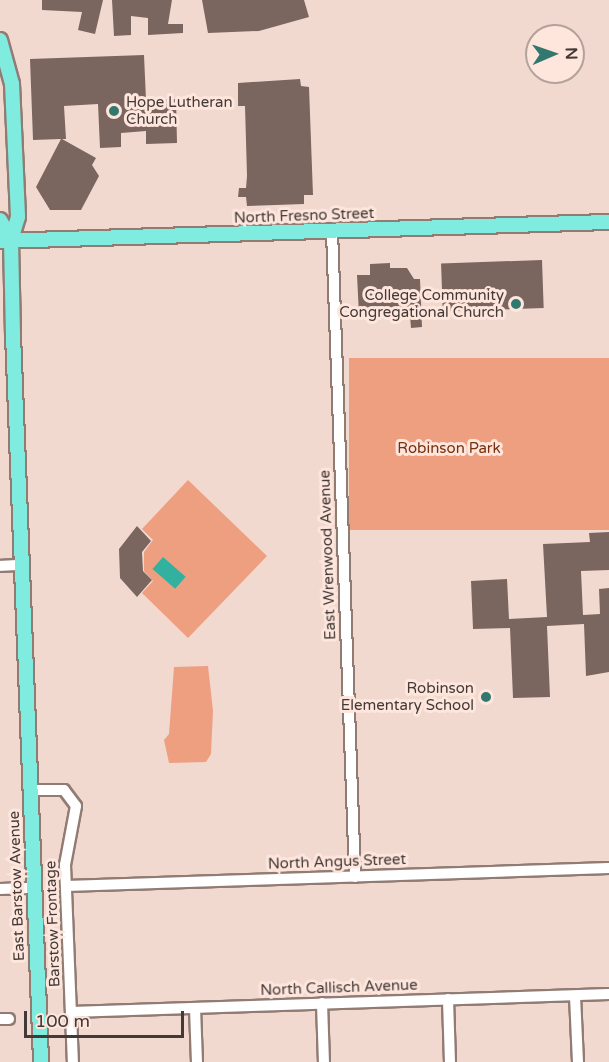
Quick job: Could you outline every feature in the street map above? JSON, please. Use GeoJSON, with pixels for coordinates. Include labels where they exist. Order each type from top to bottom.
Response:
{"type":"FeatureCollection","features":[{"type":"Feature","properties":{"kind":"main road","name":"East Barstow Avenue"},"geometry":{"type":"LineString","coordinates":[[0,40],[1,57],[12,95],[18,217],[5,240]]}},
{"type":"Feature","properties":{"kind":"main road","name":"East Barstow Avenue"},"geometry":{"type":"LineString","coordinates":[[0,220],[5,240],[22,566],[41,1062]]}},
{"type":"Feature","properties":{"kind":"main road","name":"North Fresno Street"},"geometry":{"type":"LineString","coordinates":[[5,240],[609,222]]}},
{"type":"Feature","properties":{"kind":"street","name":"East Wrenwood Avenue"},"geometry":{"type":"LineString","coordinates":[[332,231],[355,877]]}},
{"type":"Feature","properties":{"kind":"street"},"geometry":{"type":"LineString","coordinates":[[0,566],[22,566]]}},
{"type":"Feature","properties":{"kind":"street","name":"Barstow Frontage"},"geometry":{"type":"LineString","coordinates":[[30,790],[64,790],[75,798],[66,886],[73,1062]]}},
{"type":"Feature","properties":{"kind":"street","name":"North Angus Street"},"geometry":{"type":"LineString","coordinates":[[66,886],[609,868]]}},
{"type":"Feature","properties":{"kind":"street"},"geometry":{"type":"LineString","coordinates":[[0,889],[34,888]]}},
{"type":"Feature","properties":{"kind":"street","name":"North Callisch Avenue"},"geometry":{"type":"LineString","coordinates":[[71,1012],[609,994]]}},
{"type":"Feature","properties":{"kind":"street"},"geometry":{"type":"LineString","coordinates":[[575,996],[578,1062]]}},
{"type":"Feature","properties":{"kind":"street"},"geometry":{"type":"LineString","coordinates":[[448,999],[450,1062]]}},
{"type":"Feature","properties":{"kind":"street"},"geometry":{"type":"LineString","coordinates":[[322,1003],[324,1062]]}},
{"type":"Feature","properties":{"kind":"street"},"geometry":{"type":"LineString","coordinates":[[195,1008],[197,1062]]}},
{"type":"Feature","properties":{"kind":"green space","name":"Robinson Park"},"geometry":{"type":"Polygon","coordinates":[[[349,358],[609,358],[609,530],[349,530],[349,358]]]}},
{"type":"Feature","properties":{"kind":"green space"},"geometry":{"type":"Polygon","coordinates":[[[188,480],[267,556],[188,638],[142,593],[153,581],[144,571],[144,552],[153,540],[142,529],[188,480]]]}},
{"type":"Feature","properties":{"kind":"green space"},"geometry":{"type":"Polygon","coordinates":[[[208,666],[213,711],[211,754],[206,762],[169,763],[164,740],[169,734],[174,667],[208,666]]]}},
{"type":"Feature","properties":{"kind":"water"},"geometry":{"type":"Polygon","coordinates":[[[163,557],[186,577],[175,589],[153,569],[163,557]]]}},
{"type":"Feature","properties":{"kind":"building"},"geometry":{"type":"Polygon","coordinates":[[[42,0],[103,0],[95,34],[78,30],[82,12],[42,10],[42,0]]]}},
{"type":"Feature","properties":{"kind":"building"},"geometry":{"type":"Polygon","coordinates":[[[112,0],[172,0],[168,24],[183,24],[183,33],[148,35],[148,18],[131,16],[131,35],[114,36],[112,0]]]}},
{"type":"Feature","properties":{"kind":"building"},"geometry":{"type":"Polygon","coordinates":[[[202,0],[304,0],[309,17],[259,31],[208,33],[202,0]]]}},
{"type":"Feature","properties":{"kind":"building"},"geometry":{"type":"Polygon","coordinates":[[[144,55],[146,100],[176,99],[177,143],[146,144],[146,131],[121,133],[121,147],[100,148],[98,104],[64,106],[66,139],[62,139],[96,158],[92,165],[99,176],[81,210],[50,210],[36,187],[61,139],[33,140],[30,59],[144,55]]]}},
{"type":"Feature","properties":{"kind":"building"},"geometry":{"type":"Polygon","coordinates":[[[300,79],[301,86],[309,87],[313,195],[304,195],[304,204],[247,206],[246,197],[238,197],[239,188],[246,188],[247,176],[245,106],[238,106],[238,83],[300,79]]]}},
{"type":"Feature","properties":{"kind":"building"},"geometry":{"type":"Polygon","coordinates":[[[542,260],[544,308],[443,311],[441,264],[542,260]]]}},
{"type":"Feature","properties":{"kind":"building"},"geometry":{"type":"Polygon","coordinates":[[[390,263],[390,268],[407,268],[414,279],[420,279],[422,327],[411,328],[410,316],[359,315],[357,275],[370,275],[370,264],[390,263]]]}},
{"type":"Feature","properties":{"kind":"building"},"geometry":{"type":"Polygon","coordinates":[[[137,526],[151,541],[142,552],[143,571],[152,580],[137,597],[120,578],[119,549],[137,526]]]}},
{"type":"Feature","properties":{"kind":"building"},"geometry":{"type":"Polygon","coordinates":[[[609,532],[609,570],[581,571],[583,615],[600,614],[599,589],[609,588],[609,672],[586,676],[584,624],[547,626],[550,697],[513,698],[510,628],[473,629],[471,581],[507,579],[509,619],[547,617],[543,544],[590,542],[589,533],[609,532]]]}},
{"type":"Feature","properties":{"kind":"place","name":"Hope Lutheran Church"},"geometry":{"type":"Point","coordinates":[114,111]}},
{"type":"Feature","properties":{"kind":"place","name":"College Community Congregational Church"},"geometry":{"type":"Point","coordinates":[516,304]}},
{"type":"Feature","properties":{"kind":"place","name":"Robinson Elementary School"},"geometry":{"type":"Point","coordinates":[486,697]}}]}
